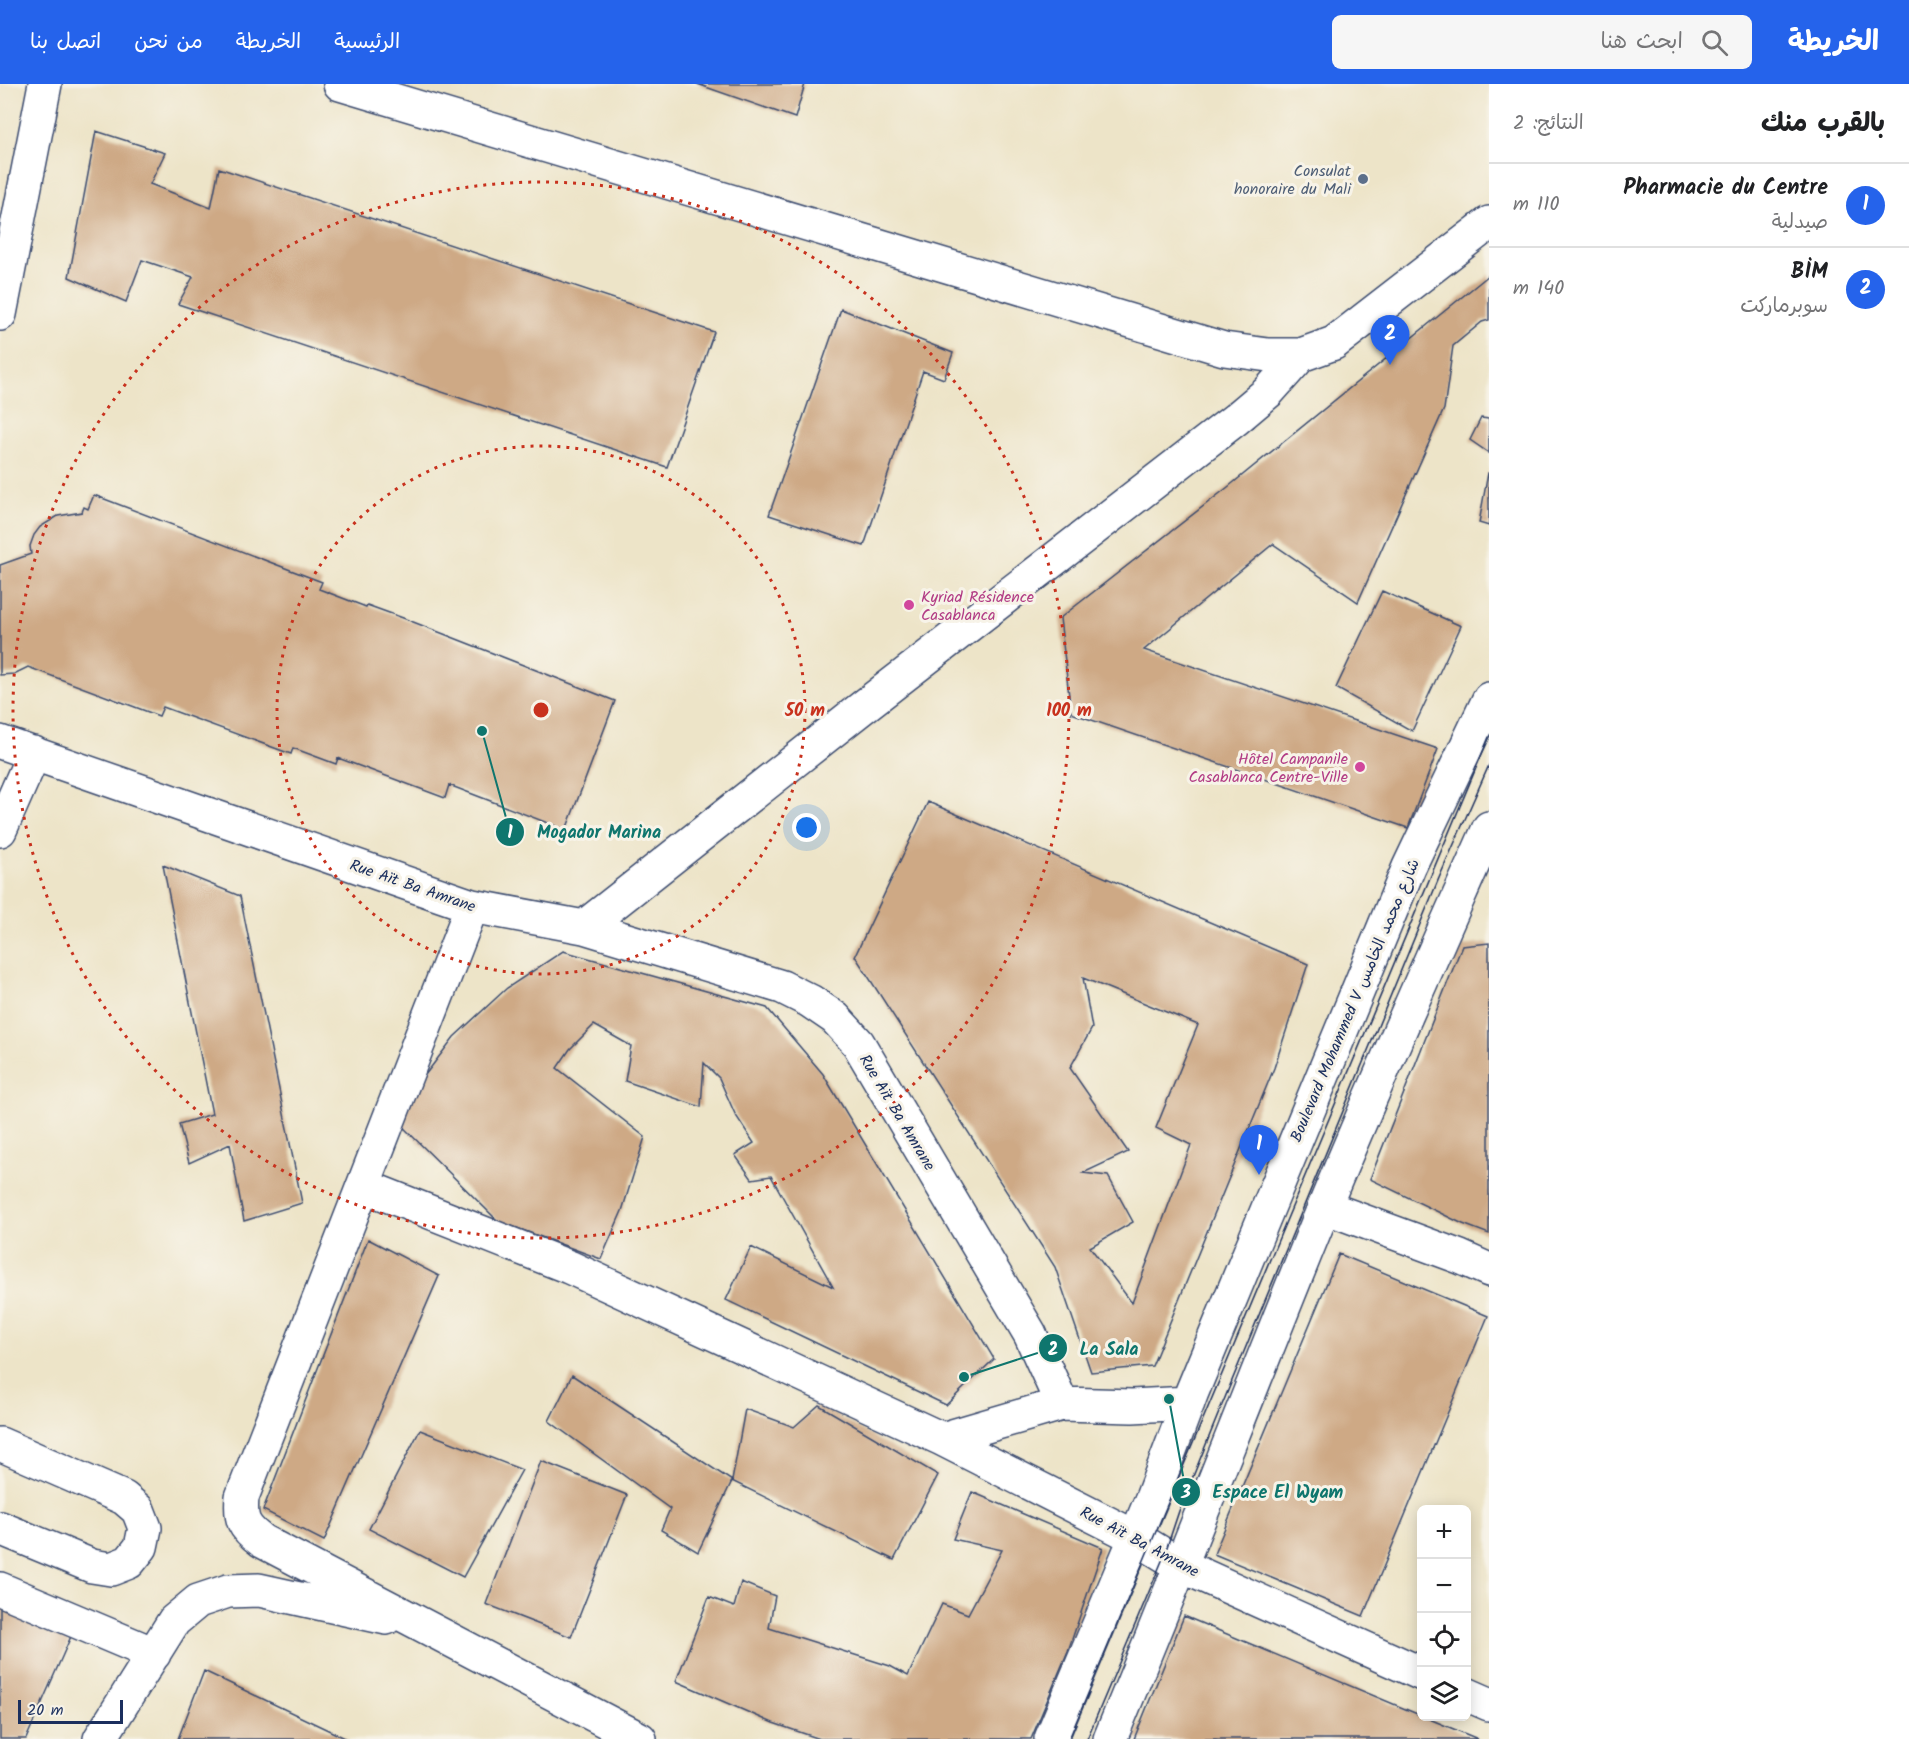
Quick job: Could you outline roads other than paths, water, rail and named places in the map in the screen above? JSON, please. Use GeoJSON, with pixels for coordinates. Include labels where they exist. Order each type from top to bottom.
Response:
{"type":"FeatureCollection","features":[{"type":"Feature","properties":{"kind":"street"},"geometry":{"type":"LineString","coordinates":[[0,314],[45,84]]}},
{"type":"Feature","properties":{"kind":"street"},"geometry":{"type":"LineString","coordinates":[[340,84],[1224,349],[1268,355],[1301,354],[1334,343],[1489,223]]}},
{"type":"Feature","properties":{"kind":"street"},"geometry":{"type":"LineString","coordinates":[[584,927],[1236,418],[1268,392],[1301,354]]}},
{"type":"Feature","properties":{"kind":"street","name":"Boulevard Mohammed V شارع محمد الخامس"},"geometry":{"type":"LineString","coordinates":[[1052,1739],[1409,867],[1489,699]]}},
{"type":"Feature","properties":{"kind":"street","name":"Rue Aït Ba Amrane"},"geometry":{"type":"LineString","coordinates":[[0,742],[472,906],[584,927],[782,987],[810,1001],[835,1018],[858,1043],[1030,1334],[1062,1404]]}},
{"type":"Feature","properties":{"kind":"street"},"geometry":{"type":"LineString","coordinates":[[0,830],[34,753]]}},
{"type":"Feature","properties":{"kind":"street"},"geometry":{"type":"LineString","coordinates":[[1110,1739],[1182,1566],[1237,1423],[1325,1207],[1476,890],[1489,828]]}},
{"type":"Feature","properties":{"kind":"street"},"geometry":{"type":"LineString","coordinates":[[472,906],[242,1497],[241,1514],[248,1530],[262,1541],[640,1739]]}},
{"type":"Feature","properties":{"kind":"street","name":"Rue Aït Ba Amrane"},"geometry":{"type":"LineString","coordinates":[[364,1186],[569,1267],[942,1439],[1136,1537],[1182,1566],[1417,1672]]}},
{"type":"Feature","properties":{"kind":"street"},"geometry":{"type":"LineString","coordinates":[[1325,1207],[1489,1270]]}},
{"type":"Feature","properties":{"kind":"street"},"geometry":{"type":"LineString","coordinates":[[942,1439],[1062,1404],[1131,1406],[1188,1403]]}},
{"type":"Feature","properties":{"kind":"street"},"geometry":{"type":"LineString","coordinates":[[0,1444],[124,1497],[138,1510],[145,1528],[141,1547],[129,1562],[111,1569],[92,1566],[0,1528]]}},
{"type":"Feature","properties":{"kind":"street"},"geometry":{"type":"LineString","coordinates":[[0,1589],[154,1653]]}},
{"type":"Feature","properties":{"kind":"street"},"geometry":{"type":"LineString","coordinates":[[100,1739],[174,1621],[198,1601],[228,1591],[259,1590],[425,1627]]}},
{"type":"Feature","properties":{"kind":"street"},"geometry":{"type":"LineString","coordinates":[[1471,1696],[1489,1704]]}},
{"type":"Feature","properties":{"kind":"tram line"},"geometry":{"type":"LineString","coordinates":[[1069,1739],[1489,737]]}},
{"type":"Feature","properties":{"kind":"tram line"},"geometry":{"type":"LineString","coordinates":[[1087,1739],[1164,1556],[1179,1511],[1439,878],[1489,765]]}},
{"type":"Feature","properties":{"kind":"place","name":"Consulat honoraire du Mali"},"geometry":{"type":"Point","coordinates":[1363,179]}},
{"type":"Feature","properties":{"kind":"place","name":"BİM"},"geometry":{"type":"Point","coordinates":[1390,365]}},
{"type":"Feature","properties":{"kind":"place","name":"Kyriad Résidence Casablanca"},"geometry":{"type":"Point","coordinates":[909,605]}},
{"type":"Feature","properties":{"kind":"place","name":"Mogador Marina"},"geometry":{"type":"Point","coordinates":[482,731]}},
{"type":"Feature","properties":{"kind":"place","name":"Hôtel Campanile Casablanca Centre-Ville"},"geometry":{"type":"Point","coordinates":[1360,767]}},
{"type":"Feature","properties":{"kind":"place","name":"Pharmacie du Centre"},"geometry":{"type":"Point","coordinates":[1259,1175]}},
{"type":"Feature","properties":{"kind":"place","name":"La Sala"},"geometry":{"type":"Point","coordinates":[964,1377]}},
{"type":"Feature","properties":{"kind":"place","name":"Espace El Wyam"},"geometry":{"type":"Point","coordinates":[1169,1399]}}]}
